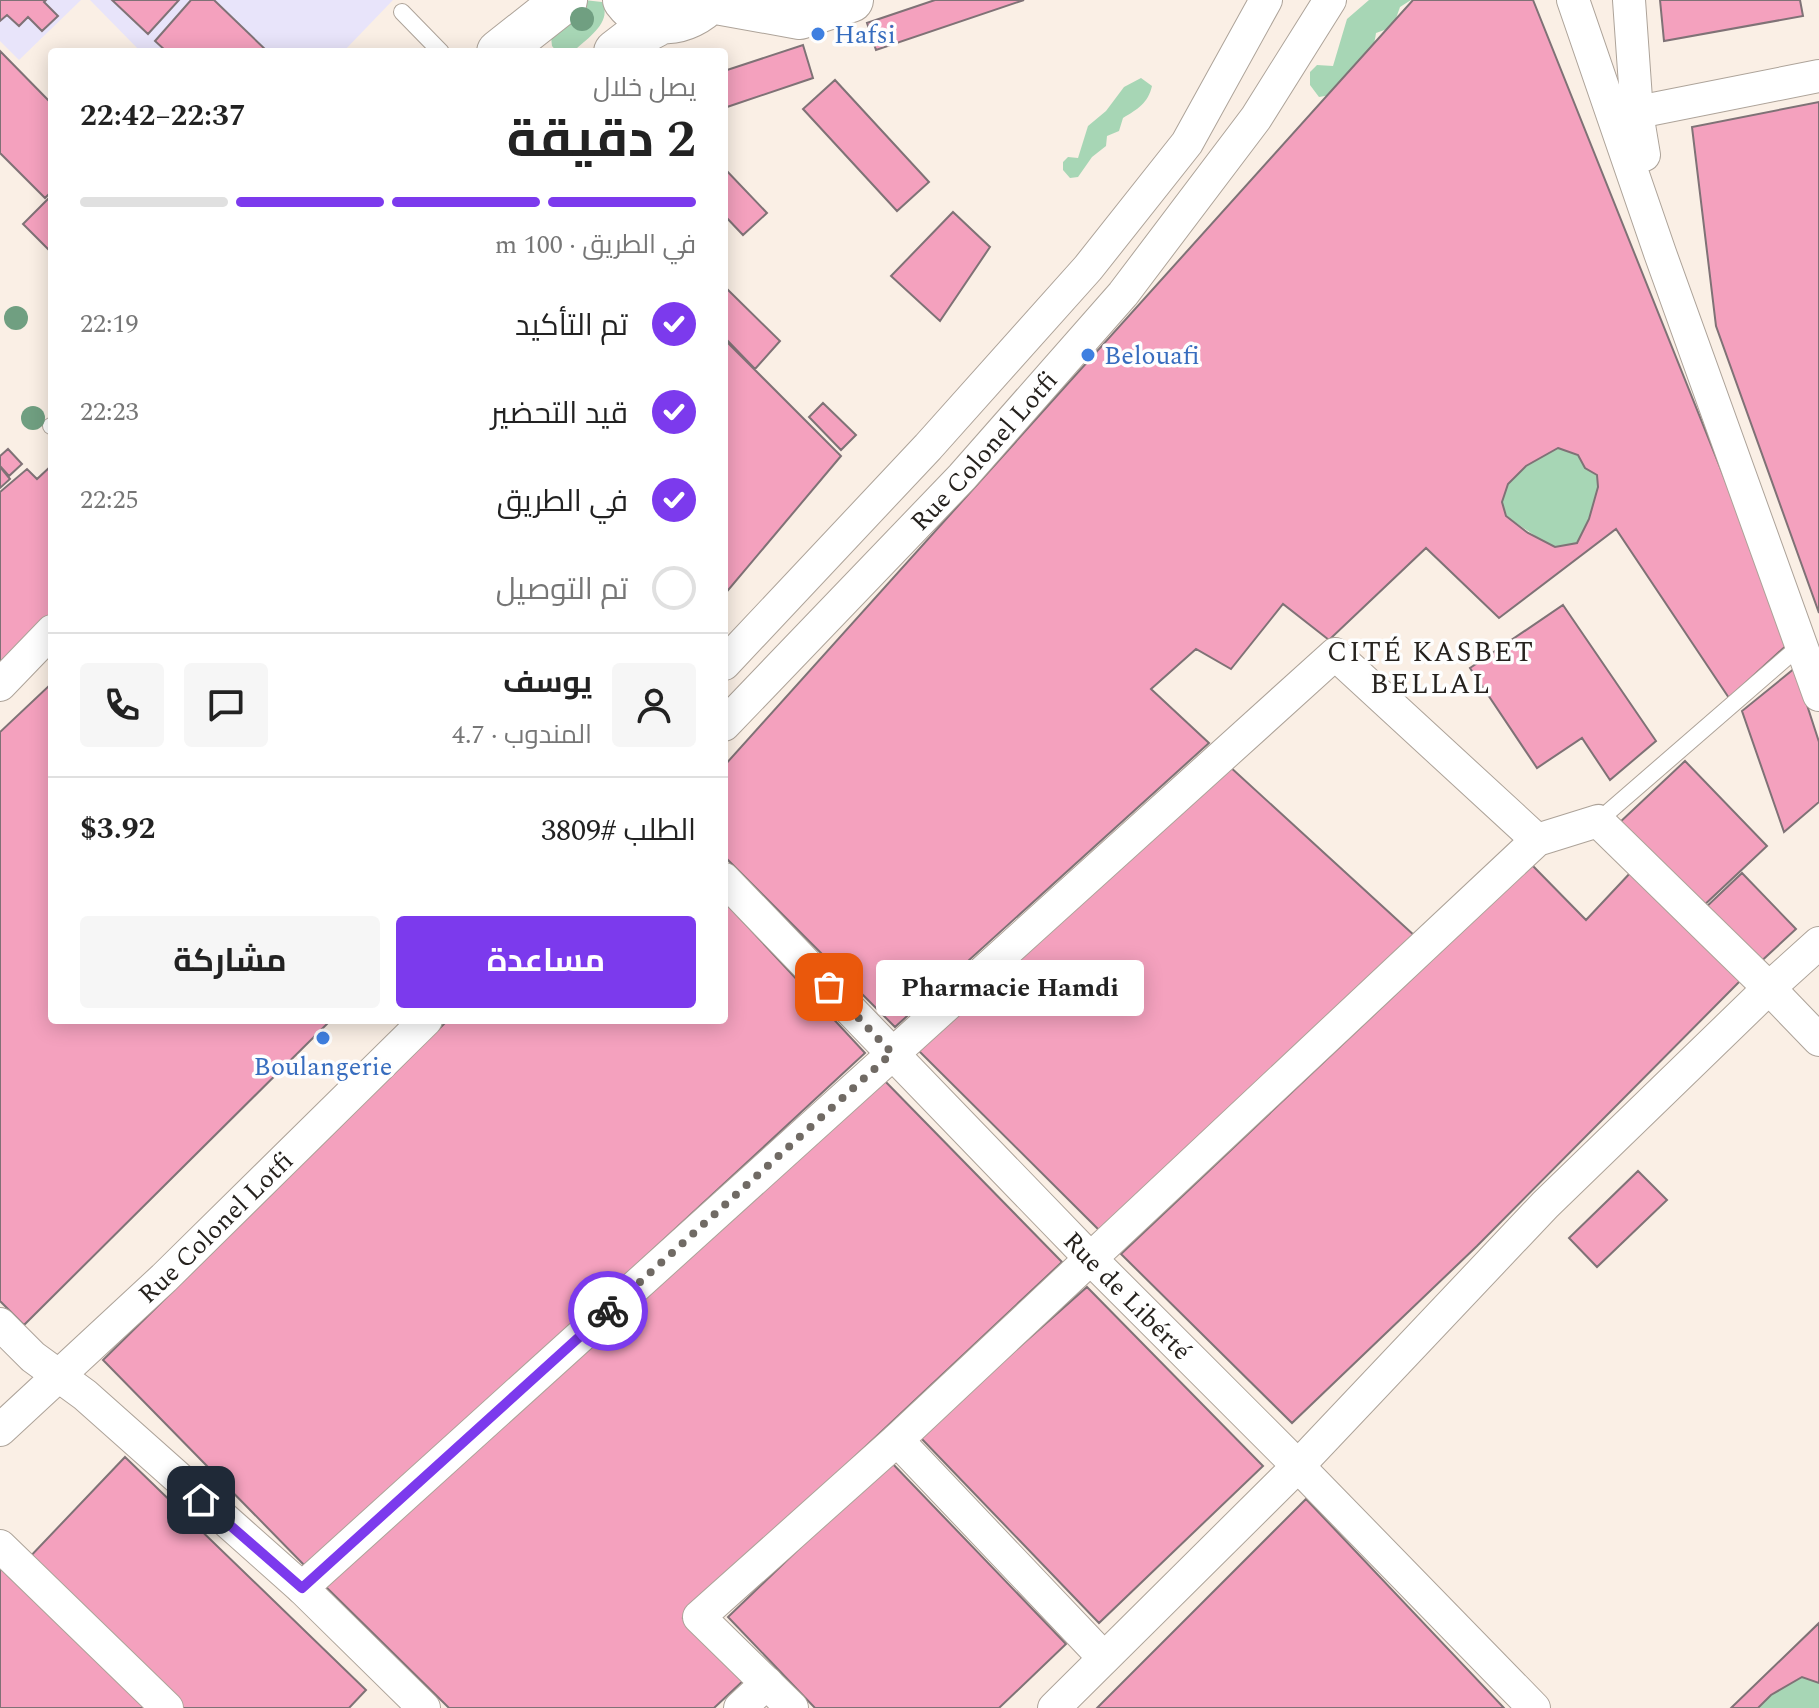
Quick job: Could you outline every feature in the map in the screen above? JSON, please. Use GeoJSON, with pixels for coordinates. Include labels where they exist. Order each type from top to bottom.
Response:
{"type":"FeatureCollection","features":[{"type":"Feature","properties":{"kind":"street"},"geometry":{"type":"LineString","coordinates":[[504,48],[565,0]]}},
{"type":"Feature","properties":{"kind":"street"},"geometry":{"type":"LineString","coordinates":[[625,0],[645,17],[661,22],[680,22],[697,14],[711,0],[800,17],[851,0]]}},
{"type":"Feature","properties":{"kind":"street","name":"Rue Colonel Lotfi"},"geometry":{"type":"LineString","coordinates":[[728,660],[928,447],[1088,268],[1187,143],[1266,0]]}},
{"type":"Feature","properties":{"kind":"street","name":"Rue Colonel Lotfi"},"geometry":{"type":"LineString","coordinates":[[728,721],[962,477],[1123,294],[1256,118],[1330,0]]}},
{"type":"Feature","properties":{"kind":"street"},"geometry":{"type":"LineString","coordinates":[[1573,0],[1626,115],[1660,253],[1819,695]]}},
{"type":"Feature","properties":{"kind":"street"},"geometry":{"type":"LineString","coordinates":[[1626,115],[1629,0]]}},
{"type":"Feature","properties":{"kind":"street"},"geometry":{"type":"LineString","coordinates":[[621,48],[661,22]]}},
{"type":"Feature","properties":{"kind":"street"},"geometry":{"type":"LineString","coordinates":[[1626,115],[1819,76]]}},
{"type":"Feature","properties":{"kind":"street"},"geometry":{"type":"LineString","coordinates":[[928,447],[962,477]]}},
{"type":"Feature","properties":{"kind":"street"},"geometry":{"type":"LineString","coordinates":[[0,685],[48,635]]}},
{"type":"Feature","properties":{"kind":"street"},"geometry":{"type":"LineString","coordinates":[[302,1588],[1335,654],[1537,840]]}},
{"type":"Feature","properties":{"kind":"street"},"geometry":{"type":"LineString","coordinates":[[792,1708],[699,1617],[897,1440],[1537,840],[1598,821],[1819,1040]]}},
{"type":"Feature","properties":{"kind":"street","name":"Rue de Libérté"},"geometry":{"type":"LineString","coordinates":[[728,883],[1090,1258],[1534,1708]]}},
{"type":"Feature","properties":{"kind":"street"},"geometry":{"type":"LineString","coordinates":[[1054,1708],[1298,1466],[1545,1205],[1819,943]]}},
{"type":"Feature","properties":{"kind":"street","name":"Rue Colonel Lotfi"},"geometry":{"type":"LineString","coordinates":[[0,1430],[164,1278],[422,1024]]}},
{"type":"Feature","properties":{"kind":"street"},"geometry":{"type":"LineString","coordinates":[[0,1324],[33,1357],[85,1395],[302,1588],[424,1708]]}},
{"type":"Feature","properties":{"kind":"street"},"geometry":{"type":"LineString","coordinates":[[897,1440],[1104,1658]]}},
{"type":"Feature","properties":{"kind":"street"},"geometry":{"type":"LineString","coordinates":[[0,1546],[167,1708]]}},
{"type":"Feature","properties":{"kind":"street"},"geometry":{"type":"LineString","coordinates":[[740,1708],[767,1683]]}},
{"type":"Feature","properties":{"kind":"lane"},"geometry":{"type":"LineString","coordinates":[[402,12],[437,48]]}},
{"type":"Feature","properties":{"kind":"lane"},"geometry":{"type":"LineString","coordinates":[[1598,821],[1801,645]]}},
{"type":"Feature","properties":{"kind":"shaded area"},"geometry":{"type":"Polygon","coordinates":[[[81,0],[19,60],[0,41],[0,21],[7,15],[19,26],[28,17],[42,31],[58,16],[44,2],[81,0]]]}},
{"type":"Feature","properties":{"kind":"shaded area"},"geometry":{"type":"Polygon","coordinates":[[[90,0],[112,0],[148,34],[179,0],[191,0],[155,40],[163,48],[137,48],[90,0]]]}},
{"type":"Feature","properties":{"kind":"shaded area"},"geometry":{"type":"Polygon","coordinates":[[[214,0],[393,0],[347,48],[264,48],[214,0]]]}},
{"type":"Feature","properties":{"kind":"green space"},"geometry":{"type":"Polygon","coordinates":[[[584,0],[602,2],[604,17],[601,23],[578,48],[554,48],[551,37],[584,0]]]}},
{"type":"Feature","properties":{"kind":"green space"},"geometry":{"type":"Polygon","coordinates":[[[1369,0],[1411,0],[1400,7],[1393,27],[1376,33],[1371,51],[1348,72],[1331,95],[1319,97],[1310,85],[1310,72],[1317,65],[1333,66],[1347,19],[1369,0]]]}},
{"type":"Feature","properties":{"kind":"green space"},"geometry":{"type":"Polygon","coordinates":[[[1141,78],[1152,86],[1145,101],[1123,118],[1119,131],[1107,136],[1106,146],[1092,157],[1078,177],[1070,178],[1063,170],[1063,162],[1068,157],[1078,158],[1088,126],[1106,111],[1124,87],[1141,78]]]}},
{"type":"Feature","properties":{"kind":"green space"},"geometry":{"type":"Polygon","coordinates":[[[1558,448],[1578,455],[1585,468],[1597,475],[1597,493],[1577,543],[1555,547],[1506,516],[1502,503],[1508,484],[1526,466],[1558,448]]]}},
{"type":"Feature","properties":{"kind":"green space"},"geometry":{"type":"Polygon","coordinates":[[[1802,1677],[1819,1683],[1819,1708],[1758,1708],[1771,1695],[1802,1677]]]}},
{"type":"Feature","properties":{"kind":"building"},"geometry":{"type":"Polygon","coordinates":[[[0,0],[46,0],[44,2],[58,16],[42,31],[28,17],[19,26],[7,15],[0,21],[0,0]]]}},
{"type":"Feature","properties":{"kind":"building"},"geometry":{"type":"Polygon","coordinates":[[[112,0],[179,0],[148,34],[112,0]]]}},
{"type":"Feature","properties":{"kind":"building"},"geometry":{"type":"Polygon","coordinates":[[[191,0],[214,0],[264,48],[163,48],[155,41],[191,0]]]}},
{"type":"Feature","properties":{"kind":"building"},"geometry":{"type":"Polygon","coordinates":[[[935,0],[1024,0],[876,50],[867,23],[935,0]]]}},
{"type":"Feature","properties":{"kind":"building"},"geometry":{"type":"Polygon","coordinates":[[[1413,0],[1533,0],[1790,642],[1729,698],[1616,529],[1499,618],[1426,548],[1329,640],[1283,604],[1231,669],[1196,649],[1151,689],[1209,743],[895,1027],[728,860],[728,762],[1413,0]],[[1558,448],[1526,466],[1508,484],[1502,502],[1506,516],[1528,533],[1555,547],[1577,543],[1589,519],[1598,487],[1597,475],[1585,468],[1578,455],[1558,448]]]}},
{"type":"Feature","properties":{"kind":"building"},"geometry":{"type":"Polygon","coordinates":[[[1660,0],[1800,0],[1803,16],[1664,41],[1660,0]]]}},
{"type":"Feature","properties":{"kind":"building"},"geometry":{"type":"Polygon","coordinates":[[[803,45],[813,78],[728,107],[728,70],[803,45]]]}},
{"type":"Feature","properties":{"kind":"building"},"geometry":{"type":"Polygon","coordinates":[[[0,51],[48,100],[48,195],[45,198],[0,153],[0,51]]]}},
{"type":"Feature","properties":{"kind":"building"},"geometry":{"type":"Polygon","coordinates":[[[835,80],[929,182],[897,211],[803,109],[835,80]]]}},
{"type":"Feature","properties":{"kind":"building"},"geometry":{"type":"Polygon","coordinates":[[[1819,102],[1819,613],[1716,326],[1692,127],[1819,102]]]}},
{"type":"Feature","properties":{"kind":"building"},"geometry":{"type":"Polygon","coordinates":[[[728,172],[767,213],[743,235],[728,219],[728,172]]]}},
{"type":"Feature","properties":{"kind":"building"},"geometry":{"type":"Polygon","coordinates":[[[48,199],[48,249],[23,224],[48,199]]]}},
{"type":"Feature","properties":{"kind":"building"},"geometry":{"type":"Polygon","coordinates":[[[953,212],[990,247],[940,321],[891,276],[953,212]]]}},
{"type":"Feature","properties":{"kind":"building"},"geometry":{"type":"Polygon","coordinates":[[[728,290],[780,341],[755,369],[728,341],[728,290]]]}},
{"type":"Feature","properties":{"kind":"building"},"geometry":{"type":"Polygon","coordinates":[[[728,343],[841,456],[728,590],[728,343]]]}},
{"type":"Feature","properties":{"kind":"building"},"geometry":{"type":"Polygon","coordinates":[[[823,403],[856,435],[841,450],[809,417],[823,403]]]}},
{"type":"Feature","properties":{"kind":"building"},"geometry":{"type":"Polygon","coordinates":[[[8,449],[22,464],[9,476],[0,466],[0,456],[8,449]]]}},
{"type":"Feature","properties":{"kind":"building"},"geometry":{"type":"Polygon","coordinates":[[[0,467],[10,479],[0,488],[0,467]]]}},
{"type":"Feature","properties":{"kind":"building"},"geometry":{"type":"Polygon","coordinates":[[[27,469],[37,479],[48,469],[48,618],[0,663],[0,492],[27,469]]]}},
{"type":"Feature","properties":{"kind":"building"},"geometry":{"type":"Polygon","coordinates":[[[1563,605],[1656,741],[1610,780],[1582,738],[1537,768],[1470,668],[1563,605]]]}},
{"type":"Feature","properties":{"kind":"building"},"geometry":{"type":"Polygon","coordinates":[[[1795,668],[1819,742],[1819,802],[1784,832],[1742,711],[1795,668]]]}},
{"type":"Feature","properties":{"kind":"building"},"geometry":{"type":"Polygon","coordinates":[[[48,687],[48,1024],[327,1024],[24,1325],[0,1301],[0,732],[48,687]]]}},
{"type":"Feature","properties":{"kind":"building"},"geometry":{"type":"Polygon","coordinates":[[[1685,761],[1767,846],[1700,909],[1618,824],[1685,761]]]}},
{"type":"Feature","properties":{"kind":"building"},"geometry":{"type":"Polygon","coordinates":[[[1228,765],[1416,937],[1099,1230],[918,1050],[1228,765]]]}},
{"type":"Feature","properties":{"kind":"building"},"geometry":{"type":"Polygon","coordinates":[[[1532,865],[1586,920],[1632,871],[1743,978],[1477,1246],[1292,1423],[1121,1254],[1532,865]]]}},
{"type":"Feature","properties":{"kind":"building"},"geometry":{"type":"Polygon","coordinates":[[[1742,873],[1796,929],[1756,966],[1703,910],[1742,873]]]}},
{"type":"Feature","properties":{"kind":"building"},"geometry":{"type":"Polygon","coordinates":[[[728,905],[865,1053],[308,1569],[103,1360],[444,1024],[728,1024],[728,905]]]}},
{"type":"Feature","properties":{"kind":"building"},"geometry":{"type":"Polygon","coordinates":[[[881,1077],[1062,1262],[683,1618],[745,1679],[714,1708],[449,1708],[324,1585],[881,1077]]]}},
{"type":"Feature","properties":{"kind":"building"},"geometry":{"type":"Polygon","coordinates":[[[1638,1171],[1667,1200],[1597,1267],[1569,1238],[1638,1171]]]}},
{"type":"Feature","properties":{"kind":"building"},"geometry":{"type":"Polygon","coordinates":[[[1087,1287],[1263,1466],[1099,1623],[919,1436],[1087,1287]]]}},
{"type":"Feature","properties":{"kind":"building"},"geometry":{"type":"Polygon","coordinates":[[[125,1457],[366,1690],[349,1708],[175,1708],[25,1562],[125,1457]]]}},
{"type":"Feature","properties":{"kind":"building"},"geometry":{"type":"Polygon","coordinates":[[[890,1461],[1066,1644],[999,1708],[815,1708],[728,1617],[890,1461]]]}},
{"type":"Feature","properties":{"kind":"building"},"geometry":{"type":"Polygon","coordinates":[[[1306,1499],[1504,1708],[1097,1708],[1306,1499]]]}},
{"type":"Feature","properties":{"kind":"building"},"geometry":{"type":"Polygon","coordinates":[[[0,1560],[154,1708],[0,1708],[0,1560]]]}},
{"type":"Feature","properties":{"kind":"building"},"geometry":{"type":"Polygon","coordinates":[[[1819,1623],[1819,1683],[1802,1677],[1771,1695],[1758,1708],[1731,1708],[1819,1623]]]}},
{"type":"Feature","properties":{"kind":"way so far"},"geometry":{"type":"LineString","coordinates":[[608,1311],[892,1053],[829,987]]}},
{"type":"Feature","properties":{"kind":"place","name":"Hafsi"},"geometry":{"type":"Point","coordinates":[818,34]}},
{"type":"Feature","properties":{"kind":"place","name":"Belouafi"},"geometry":{"type":"Point","coordinates":[1088,355]}},
{"type":"Feature","properties":{"kind":"place","name":"Pharmacie Hamdi"},"geometry":{"type":"Point","coordinates":[829,987]}},
{"type":"Feature","properties":{"kind":"place","name":"Boulangerie"},"geometry":{"type":"Point","coordinates":[323,1038]}},
{"type":"Feature","properties":{"kind":"district","name":"CITÉ KASBET BELLAL"},"geometry":{"type":"Point","coordinates":[1431,667]}},
{"type":"Feature","properties":{"kind":"route"},"geometry":{"type":"LineString","coordinates":[[201,1500],[302,1588],[608,1311]]}}]}
